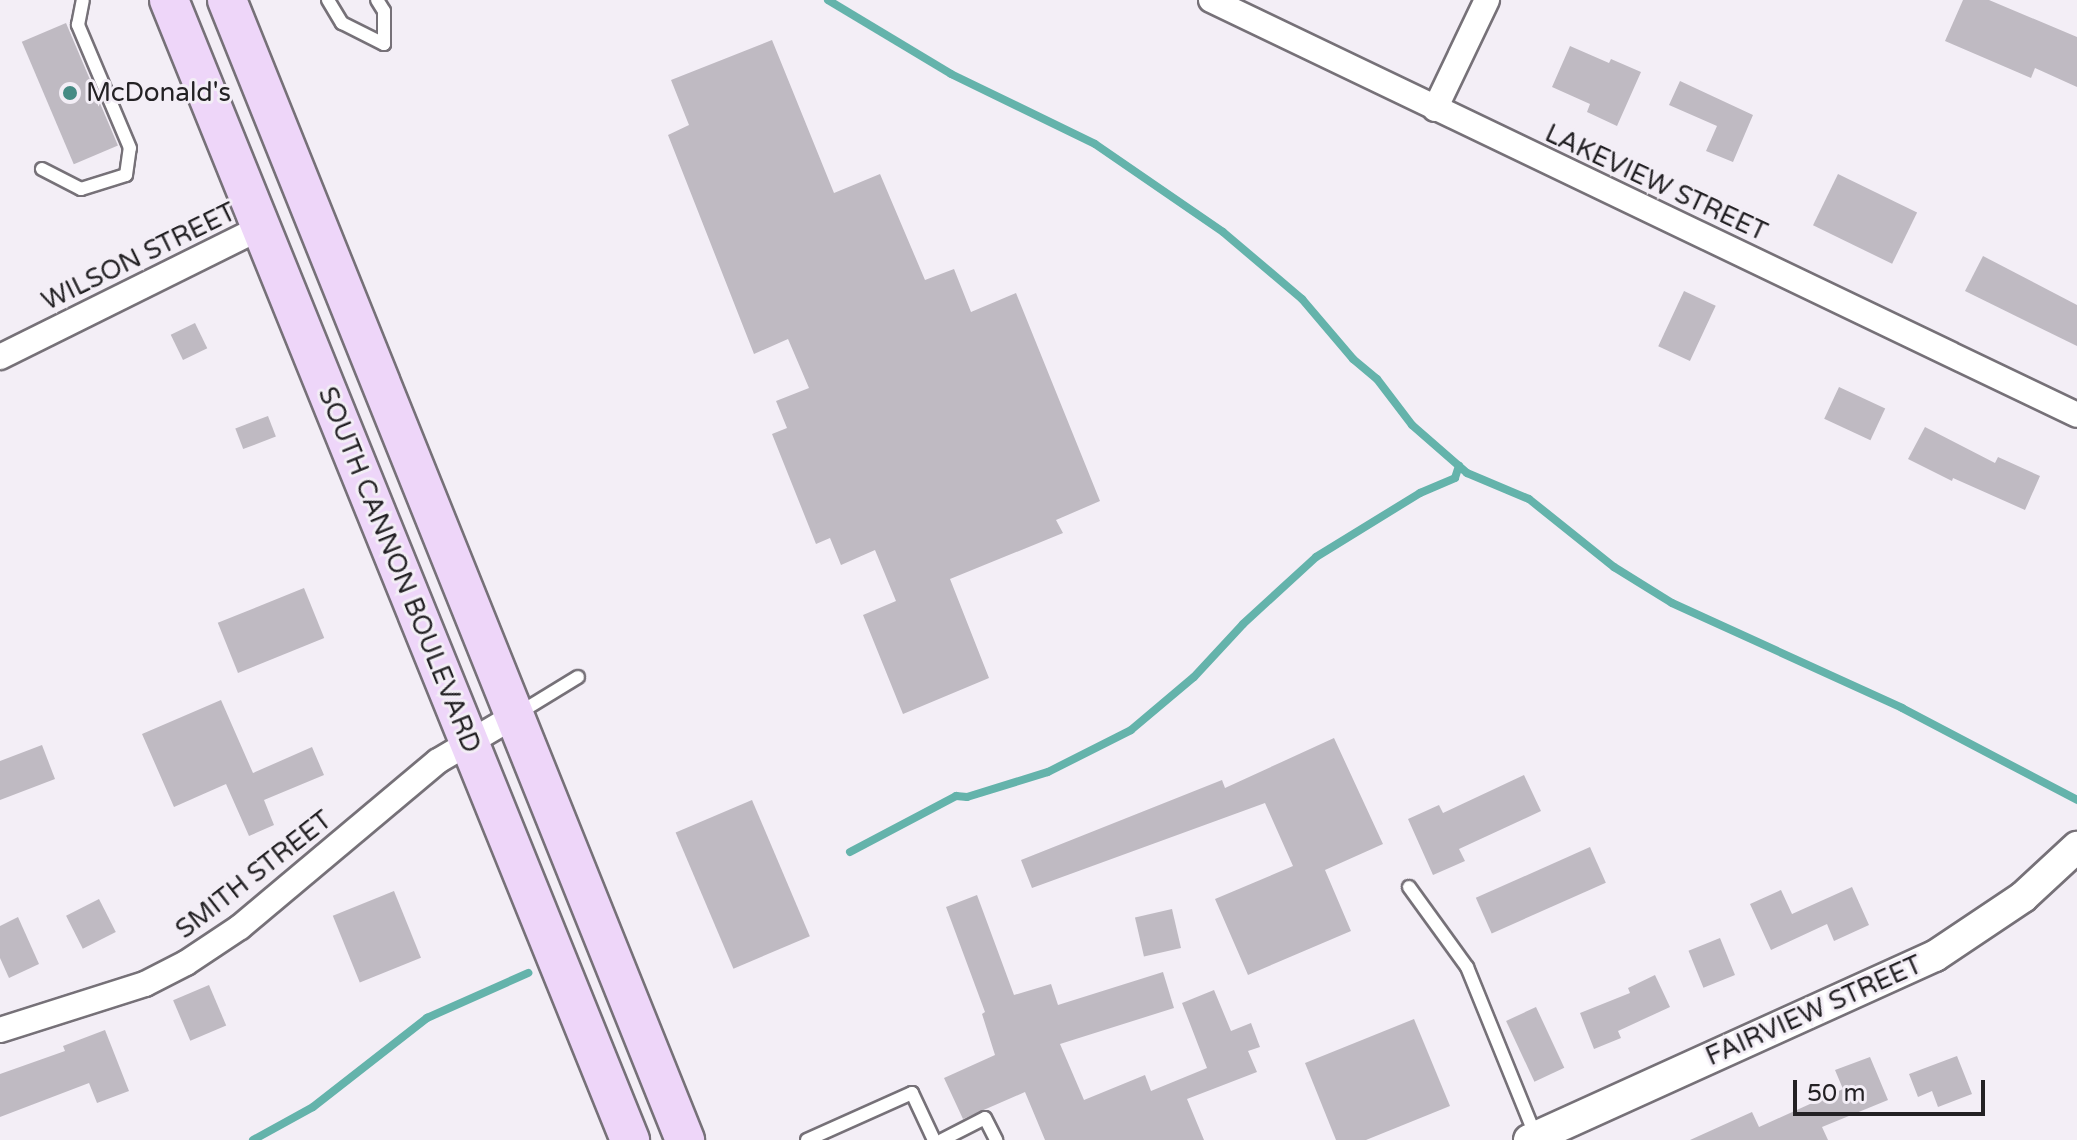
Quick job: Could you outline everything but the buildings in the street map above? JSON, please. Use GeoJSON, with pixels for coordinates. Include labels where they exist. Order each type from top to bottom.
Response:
{"type":"FeatureCollection","features":[{"type":"Feature","properties":{"kind":"main road","name":"SOUTH CANNON BOULEVARD"},"geometry":{"type":"LineString","coordinates":[[169,0],[630,1140]]}},
{"type":"Feature","properties":{"kind":"main road","name":"SOUTH CANNON BOULEVARD"},"geometry":{"type":"LineString","coordinates":[[227,0],[685,1140]]}},
{"type":"Feature","properties":{"kind":"street","name":"LAKEVIEW STREET"},"geometry":{"type":"LineString","coordinates":[[1211,0],[2077,415]]}},
{"type":"Feature","properties":{"kind":"street"},"geometry":{"type":"LineString","coordinates":[[1435,109],[1487,0]]}},
{"type":"Feature","properties":{"kind":"street","name":"WILSON STREET"},"geometry":{"type":"LineString","coordinates":[[0,357],[260,228]]}},
{"type":"Feature","properties":{"kind":"street","name":"SMITH STREET"},"geometry":{"type":"LineString","coordinates":[[1,1026],[145,984],[186,963],[240,927],[320,863],[438,761],[516,715]]}},
{"type":"Feature","properties":{"kind":"street","name":"FAIRVIEW STREET"},"geometry":{"type":"LineString","coordinates":[[1532,1138],[1935,956],[1990,922],[2073,858]]}},
{"type":"Feature","properties":{"kind":"lane"},"geometry":{"type":"LineString","coordinates":[[42,169],[81,189],[126,175],[130,148],[78,25],[83,0]]}},
{"type":"Feature","properties":{"kind":"lane"},"geometry":{"type":"LineString","coordinates":[[328,0],[342,23],[384,44],[384,11],[377,0]]}},
{"type":"Feature","properties":{"kind":"lane"},"geometry":{"type":"LineString","coordinates":[[516,715],[578,677]]}},
{"type":"Feature","properties":{"kind":"lane"},"geometry":{"type":"LineString","coordinates":[[1409,887],[1467,967],[1532,1138]]}},
{"type":"Feature","properties":{"kind":"lane"},"geometry":{"type":"LineString","coordinates":[[807,1140],[912,1093],[934,1140]]}},
{"type":"Feature","properties":{"kind":"lane"},"geometry":{"type":"LineString","coordinates":[[942,1140],[985,1118],[996,1140]]}},
{"type":"Feature","properties":{"kind":"waterway"},"geometry":{"type":"LineString","coordinates":[[828,0],[951,74],[1095,144],[1223,232],[1302,299],[1353,359],[1377,379],[1412,425],[1467,473],[1529,499],[1614,567],[1672,603],[1902,708],[2077,800]]}},
{"type":"Feature","properties":{"kind":"waterway"},"geometry":{"type":"LineString","coordinates":[[850,852],[956,796],[967,797],[1048,772],[1131,730],[1194,677],[1243,624],[1316,557],[1420,493],[1455,478],[1459,466]]}},
{"type":"Feature","properties":{"kind":"waterway"},"geometry":{"type":"LineString","coordinates":[[253,1140],[313,1107],[427,1018],[528,973]]}},
{"type":"Feature","properties":{"kind":"place","name":"McDonald's"},"geometry":{"type":"Point","coordinates":[70,93]}}]}
